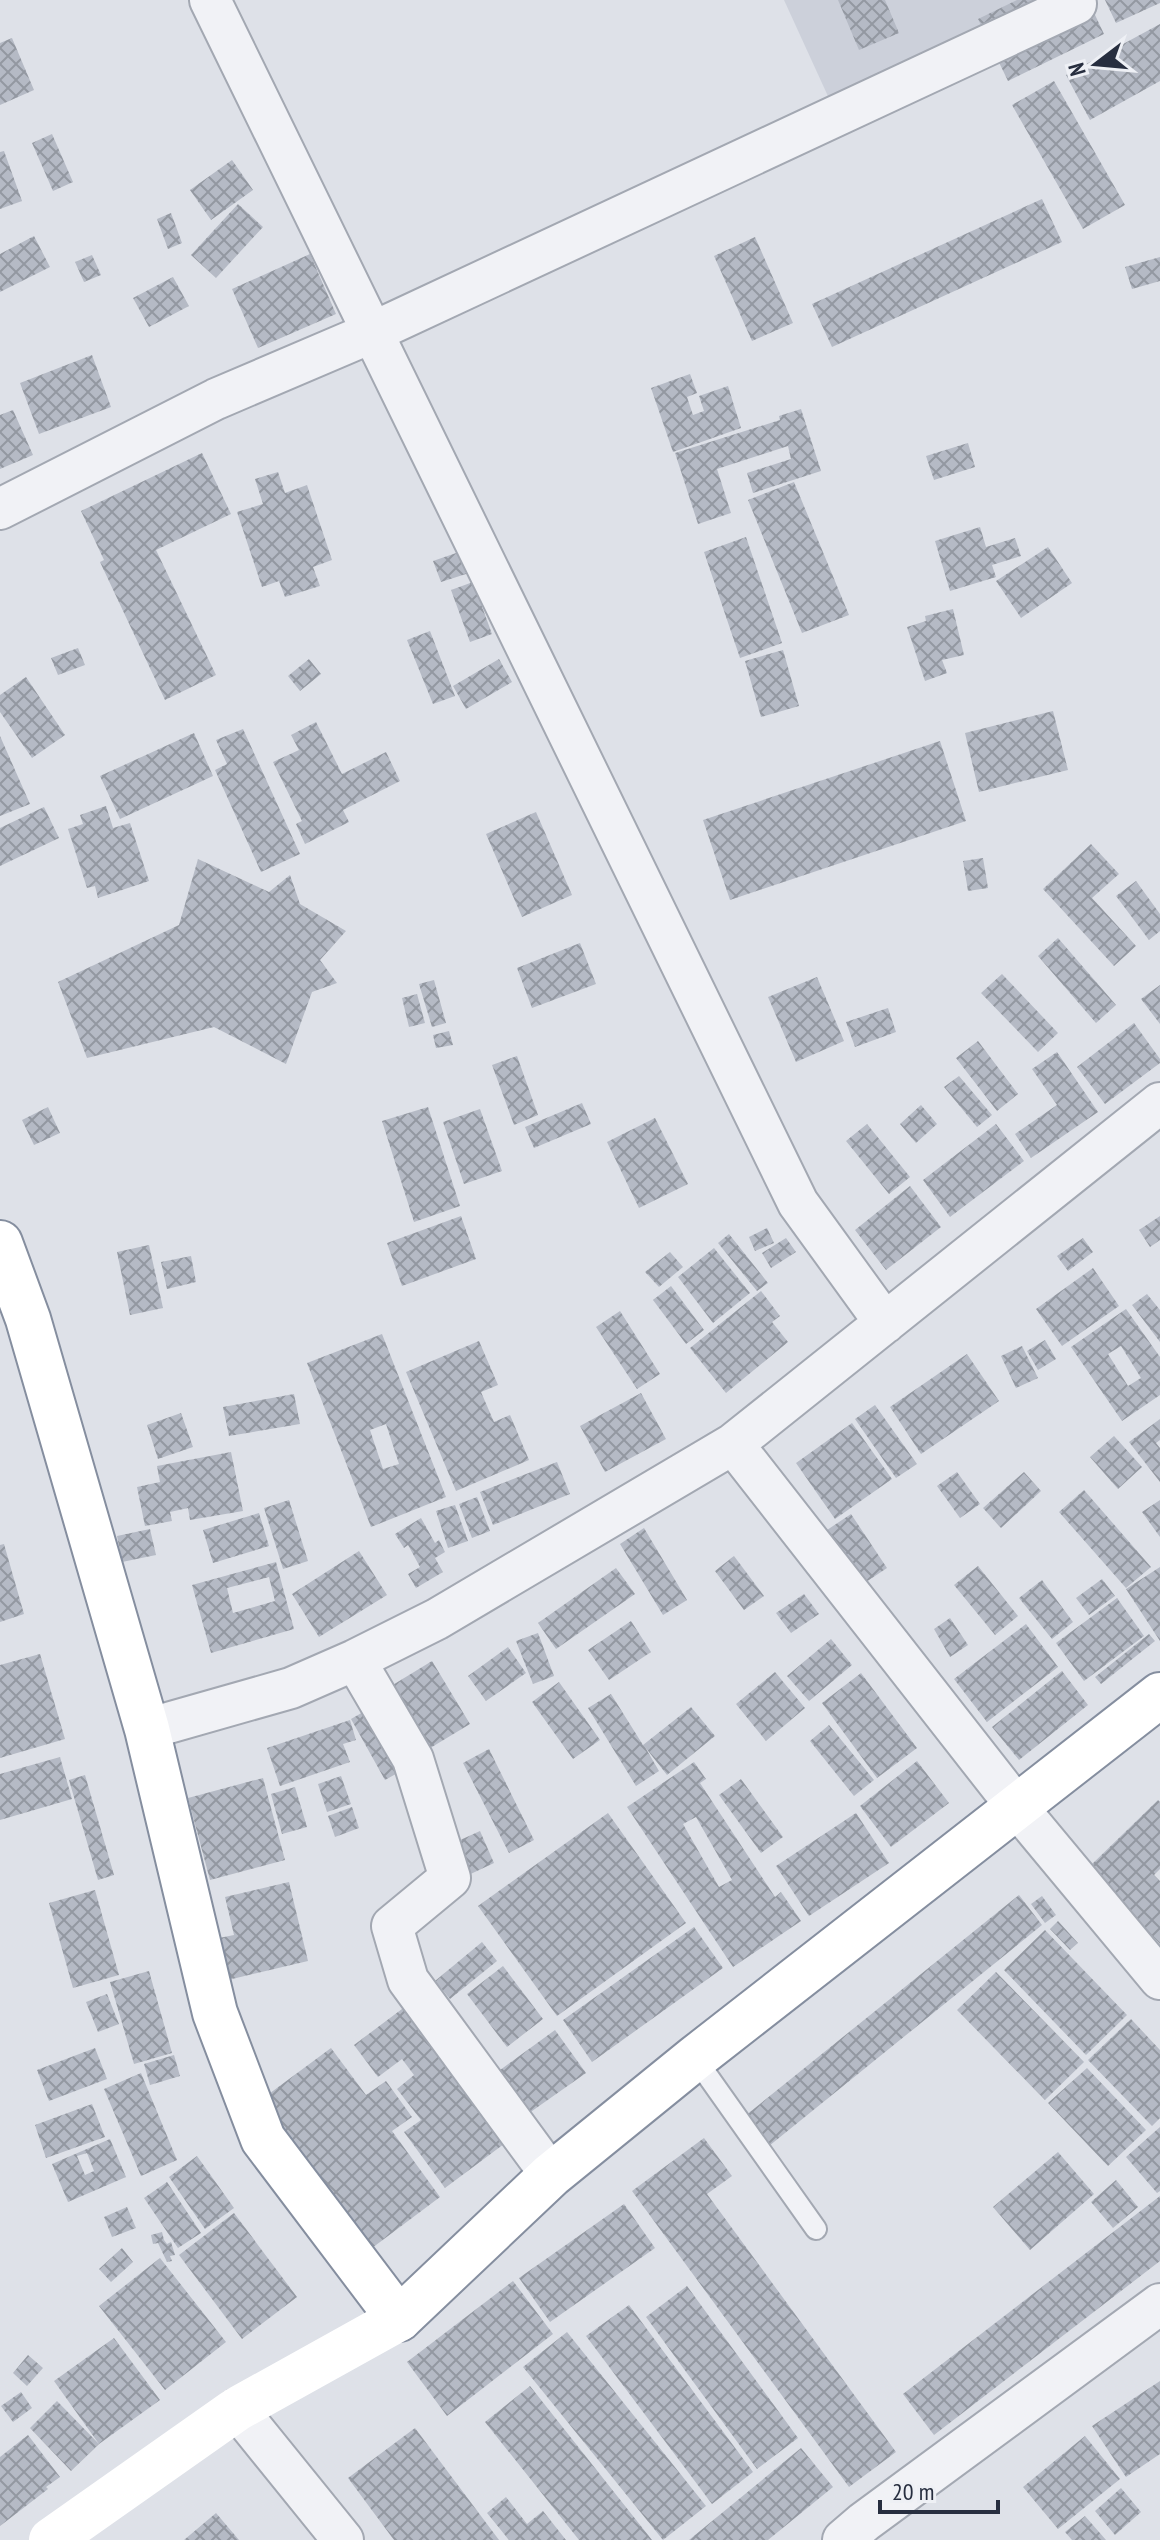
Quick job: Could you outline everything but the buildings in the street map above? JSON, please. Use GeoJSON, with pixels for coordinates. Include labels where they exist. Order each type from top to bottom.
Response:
{"type":"FeatureCollection","features":[{"type":"Feature","properties":{"kind":"main road"},"geometry":{"type":"LineString","coordinates":[[0,1243],[28,1319],[147,1729],[215,2013],[263,2139],[399,2319]]}},
{"type":"Feature","properties":{"kind":"main road"},"geometry":{"type":"LineString","coordinates":[[51,2540],[237,2409],[399,2319],[551,2175],[695,2058],[1160,1695]]}},
{"type":"Feature","properties":{"kind":"street"},"geometry":{"type":"LineString","coordinates":[[210,0],[798,1203],[885,1323]]}},
{"type":"Feature","properties":{"kind":"street"},"geometry":{"type":"LineString","coordinates":[[0,509],[216,399],[373,332],[1076,4]]}},
{"type":"Feature","properties":{"kind":"street"},"geometry":{"type":"LineString","coordinates":[[147,1729],[291,1688],[355,1660],[437,1619],[733,1444],[1160,1103]]}},
{"type":"Feature","properties":{"kind":"street"},"geometry":{"type":"LineString","coordinates":[[733,1444],[1017,1807],[1160,1979]]}},
{"type":"Feature","properties":{"kind":"street"},"geometry":{"type":"LineString","coordinates":[[355,1660],[413,1759],[450,1878],[392,1926],[408,1980],[551,2175]]}},
{"type":"Feature","properties":{"kind":"street"},"geometry":{"type":"LineString","coordinates":[[862,2534],[1160,2304]]}},
{"type":"Feature","properties":{"kind":"street"},"geometry":{"type":"LineString","coordinates":[[237,2409],[343,2540]]}},
{"type":"Feature","properties":{"kind":"lane"},"geometry":{"type":"LineString","coordinates":[[695,2058],[816,2229]]}},
{"type":"Feature","properties":{"kind":"shaded area"},"geometry":{"type":"Polygon","coordinates":[[[784,0],[1053,0],[832,105],[784,0]]]}}]}
